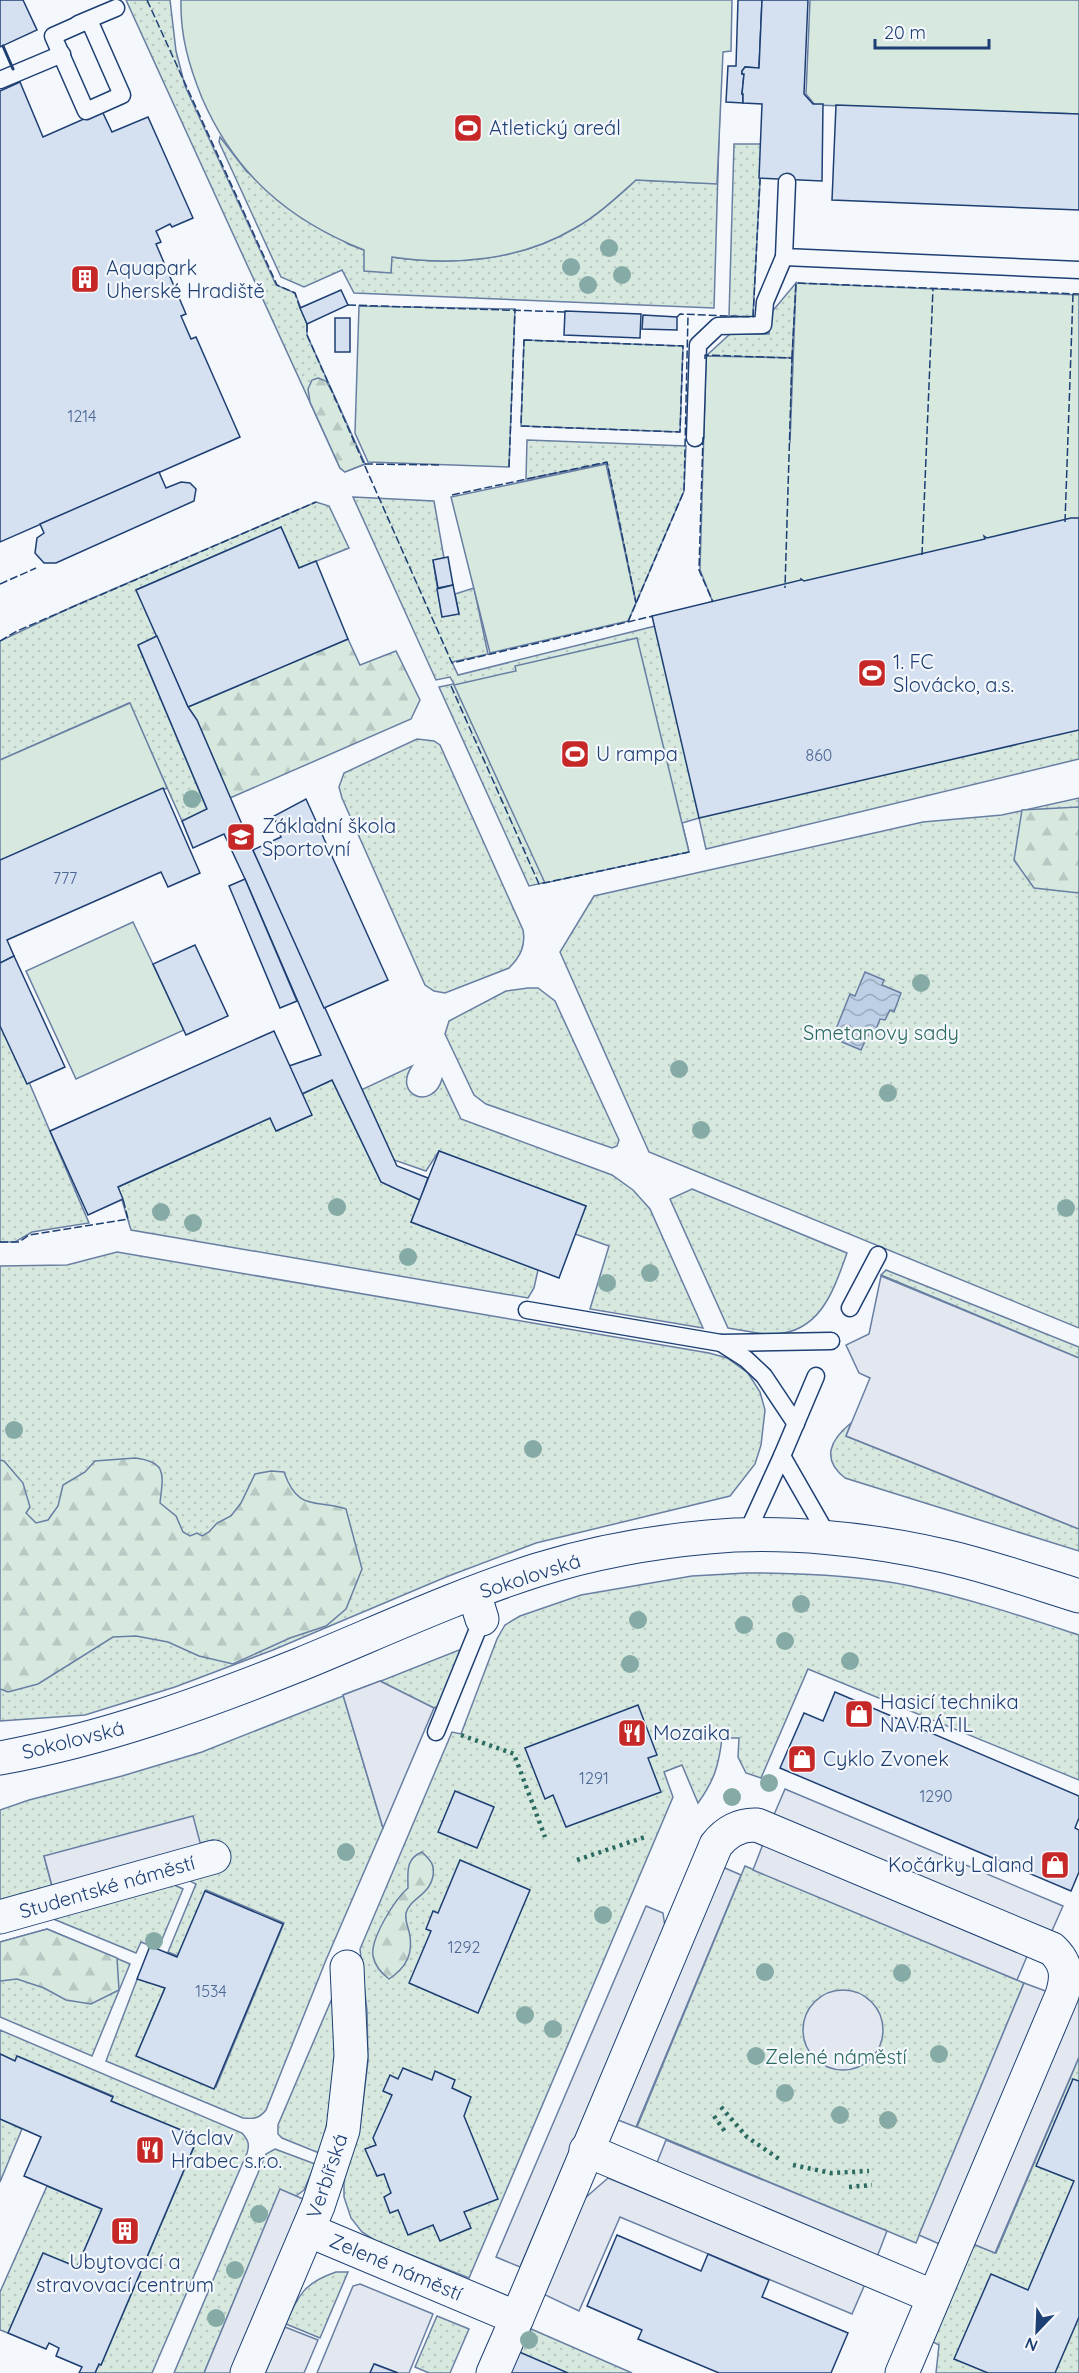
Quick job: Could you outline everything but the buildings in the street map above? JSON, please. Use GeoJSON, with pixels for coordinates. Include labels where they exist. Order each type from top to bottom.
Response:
{"type":"FeatureCollection","features":[{"type":"Feature","properties":{"kind":"street","name":"Sokolovská"},"geometry":{"type":"LineString","coordinates":[[0,1758],[66,1744],[154,1719],[300,1664],[391,1625],[478,1606],[536,1571],[601,1554],[677,1540],[746,1535],[829,1538],[872,1543],[946,1556],[1079,1596]]}},
{"type":"Feature","properties":{"kind":"street"},"geometry":{"type":"LineString","coordinates":[[493,2373],[716,1845],[725,1835],[741,1826],[757,1825],[1052,1948],[1061,1957],[1072,1961],[1062,1995],[902,2373]]}},
{"type":"Feature","properties":{"kind":"street","name":"Studentské náměstí"},"geometry":{"type":"LineString","coordinates":[[0,1917],[214,1857]]}},
{"type":"Feature","properties":{"kind":"street","name":"Verbířská"},"geometry":{"type":"LineString","coordinates":[[248,2373],[308,2230],[344,2130],[351,2055],[347,1967]]}},
{"type":"Feature","properties":{"kind":"street"},"geometry":{"type":"LineString","coordinates":[[586,2150],[934,2297]]}},
{"type":"Feature","properties":{"kind":"street","name":"Zelené náměstí"},"geometry":{"type":"LineString","coordinates":[[308,2230],[517,2318]]}},
{"type":"Feature","properties":{"kind":"lane"},"geometry":{"type":"LineString","coordinates":[[89,20],[122,95],[86,111],[53,36],[89,20],[116,8]]}},
{"type":"Feature","properties":{"kind":"lane"},"geometry":{"type":"LineString","coordinates":[[0,80],[62,54]]}},
{"type":"Feature","properties":{"kind":"lane"},"geometry":{"type":"LineString","coordinates":[[695,438],[698,345],[718,326],[763,325],[765,302],[784,257],[787,182]]}},
{"type":"Feature","properties":{"kind":"lane"},"geometry":{"type":"LineString","coordinates":[[784,257],[1079,270]]}},
{"type":"Feature","properties":{"kind":"lane"},"geometry":{"type":"LineString","coordinates":[[850,1308],[878,1255]]}},
{"type":"Feature","properties":{"kind":"lane"},"geometry":{"type":"LineString","coordinates":[[527,1310],[721,1343],[831,1341]]}},
{"type":"Feature","properties":{"kind":"lane"},"geometry":{"type":"LineString","coordinates":[[721,1343],[746,1359],[764,1376],[796,1424]]}},
{"type":"Feature","properties":{"kind":"lane"},"geometry":{"type":"LineString","coordinates":[[746,1535],[816,1376]]}},
{"type":"Feature","properties":{"kind":"lane"},"geometry":{"type":"LineString","coordinates":[[782,1456],[829,1538]]}},
{"type":"Feature","properties":{"kind":"lane"},"geometry":{"type":"LineString","coordinates":[[436,1732],[478,1606]]}},
{"type":"Feature","properties":{"kind":"green space"},"geometry":{"type":"Polygon","coordinates":[[[126,0],[170,0],[176,51],[185,86],[276,285],[295,293],[307,324],[307,335],[365,464],[345,472],[340,468],[126,0]]]}},
{"type":"Feature","properties":{"kind":"green space","name":"Atletický areál"},"geometry":{"type":"Polygon","coordinates":[[[181,0],[732,0],[731,51],[723,52],[717,184],[636,180],[607,206],[583,223],[532,248],[486,258],[462,260],[415,260],[392,257],[391,273],[364,271],[364,250],[311,224],[288,209],[248,172],[231,150],[215,125],[193,74],[184,38],[181,0]]]}},
{"type":"Feature","properties":{"kind":"green space"},"geometry":{"type":"Polygon","coordinates":[[[810,0],[1079,0],[1079,114],[815,105],[806,94],[810,0]]]}},
{"type":"Feature","properties":{"kind":"green space"},"geometry":{"type":"Polygon","coordinates":[[[720,104],[714,308],[354,293],[342,270],[304,287],[281,277],[219,142],[220,137],[247,172],[348,244],[364,250],[391,272],[391,257],[414,260],[462,260],[486,258],[532,248],[583,223],[607,206],[636,180],[703,183],[720,104]]]}},
{"type":"Feature","properties":{"kind":"green space"},"geometry":{"type":"Polygon","coordinates":[[[734,144],[762,144],[753,317],[729,316],[734,144]]]}},
{"type":"Feature","properties":{"kind":"green space"},"geometry":{"type":"Polygon","coordinates":[[[796,283],[792,358],[706,356],[730,334],[769,334],[770,314],[796,283]]]}},
{"type":"Feature","properties":{"kind":"green space"},"geometry":{"type":"Polygon","coordinates":[[[796,283],[1079,295],[1079,520],[714,605],[700,570],[706,356],[792,358],[790,443],[796,283]]]}},
{"type":"Feature","properties":{"kind":"green space"},"geometry":{"type":"Polygon","coordinates":[[[359,306],[515,309],[509,467],[368,462],[355,433],[359,306]]]}},
{"type":"Feature","properties":{"kind":"green space"},"geometry":{"type":"Polygon","coordinates":[[[524,340],[683,346],[680,432],[521,426],[524,340]]]}},
{"type":"Feature","properties":{"kind":"green space"},"geometry":{"type":"Polygon","coordinates":[[[318,378],[326,381],[332,391],[365,464],[345,472],[340,468],[310,402],[308,389],[312,380],[318,378]]]}},
{"type":"Feature","properties":{"kind":"green space"},"geometry":{"type":"Polygon","coordinates":[[[527,440],[686,446],[684,491],[636,603],[607,463],[526,479],[527,440]]]}},
{"type":"Feature","properties":{"kind":"green space"},"geometry":{"type":"Polygon","coordinates":[[[606,464],[636,603],[628,621],[490,653],[451,497],[606,464]]]}},
{"type":"Feature","properties":{"kind":"green space"},"geometry":{"type":"Polygon","coordinates":[[[353,497],[434,501],[444,558],[433,560],[442,617],[459,614],[455,594],[474,588],[488,654],[452,662],[458,675],[1079,521],[1079,759],[706,849],[699,818],[682,823],[689,852],[529,886],[439,687],[454,684],[450,677],[436,680],[353,497]]]}},
{"type":"Feature","properties":{"kind":"green space"},"geometry":{"type":"Polygon","coordinates":[[[316,502],[329,506],[349,548],[299,568],[281,527],[136,590],[157,636],[138,645],[207,809],[182,821],[129,703],[0,760],[0,641],[74,606],[316,502]]]}},
{"type":"Feature","properties":{"kind":"green space","name":"U rampa"},"geometry":{"type":"Polygon","coordinates":[[[637,638],[689,852],[545,883],[454,685],[516,671],[515,666],[637,638]]]}},
{"type":"Feature","properties":{"kind":"green space"},"geometry":{"type":"Polygon","coordinates":[[[348,639],[360,665],[396,651],[420,700],[411,719],[230,798],[197,720],[188,707],[348,639]]]}},
{"type":"Feature","properties":{"kind":"green space"},"geometry":{"type":"Polygon","coordinates":[[[130,703],[167,788],[0,861],[0,760],[130,703]]]}},
{"type":"Feature","properties":{"kind":"green space"},"geometry":{"type":"Polygon","coordinates":[[[417,739],[434,741],[440,745],[524,936],[521,951],[509,968],[445,993],[434,991],[425,985],[339,787],[344,773],[417,739]]]}},
{"type":"Feature","properties":{"kind":"green space","name":"Smetanovy sady"},"geometry":{"type":"Polygon","coordinates":[[[1079,798],[1079,1328],[649,1152],[560,952],[594,896],[923,822],[1002,815],[1079,798]]]}},
{"type":"Feature","properties":{"kind":"green space"},"geometry":{"type":"Polygon","coordinates":[[[1079,807],[1079,893],[1034,888],[1014,860],[1022,810],[1079,807]]]}},
{"type":"Feature","properties":{"kind":"green space"},"geometry":{"type":"Polygon","coordinates":[[[133,922],[184,1030],[76,1079],[26,971],[133,922]]]}},
{"type":"Feature","properties":{"kind":"green space"},"geometry":{"type":"Polygon","coordinates":[[[538,988],[555,1001],[619,1140],[617,1146],[612,1148],[486,1104],[474,1095],[445,1034],[449,1021],[506,991],[538,988]]]}},
{"type":"Feature","properties":{"kind":"green space"},"geometry":{"type":"Polygon","coordinates":[[[0,1014],[89,1223],[32,1232],[15,1242],[0,1242],[0,1014]]]}},
{"type":"Feature","properties":{"kind":"green space"},"geometry":{"type":"Polygon","coordinates":[[[412,1066],[407,1076],[407,1085],[410,1092],[416,1096],[431,1095],[442,1079],[461,1119],[612,1175],[633,1190],[650,1209],[703,1328],[590,1309],[609,1246],[575,1234],[586,1206],[439,1151],[426,1171],[394,1160],[361,1090],[412,1066]]]}},
{"type":"Feature","properties":{"kind":"green space"},"geometry":{"type":"Polygon","coordinates":[[[332,1080],[381,1182],[420,1200],[411,1222],[538,1270],[534,1288],[528,1298],[131,1230],[118,1187],[270,1118],[277,1131],[311,1115],[302,1094],[332,1080]]]}},
{"type":"Feature","properties":{"kind":"green space"},"geometry":{"type":"Polygon","coordinates":[[[692,1189],[847,1253],[831,1294],[815,1317],[804,1326],[775,1334],[728,1328],[670,1199],[692,1189]]]}},
{"type":"Feature","properties":{"kind":"green space"},"geometry":{"type":"Polygon","coordinates":[[[117,1252],[709,1353],[727,1358],[748,1373],[760,1392],[765,1410],[761,1445],[755,1464],[730,1496],[536,1543],[446,1577],[273,1650],[175,1687],[85,1715],[0,1721],[0,1266],[67,1265],[117,1252]]]}},
{"type":"Feature","properties":{"kind":"green space"},"geometry":{"type":"Polygon","coordinates":[[[886,1270],[1079,1347],[1079,1358],[881,1275],[886,1270]]]}},
{"type":"Feature","properties":{"kind":"green space"},"geometry":{"type":"Polygon","coordinates":[[[851,1423],[846,1436],[1079,1529],[1079,1551],[845,1478],[833,1464],[831,1450],[838,1436],[851,1423]]]}},
{"type":"Feature","properties":{"kind":"green space"},"geometry":{"type":"Polygon","coordinates":[[[135,1458],[146,1460],[158,1467],[162,1478],[160,1503],[176,1516],[183,1532],[190,1536],[197,1533],[202,1536],[217,1523],[231,1516],[241,1503],[255,1474],[271,1471],[284,1472],[289,1485],[302,1499],[346,1509],[362,1569],[346,1609],[326,1626],[290,1638],[233,1664],[199,1656],[168,1642],[136,1636],[113,1637],[38,1684],[8,1692],[0,1689],[0,1460],[4,1461],[23,1483],[30,1507],[26,1513],[36,1523],[48,1520],[58,1506],[63,1485],[85,1472],[95,1461],[135,1458]]]}},
{"type":"Feature","properties":{"kind":"green space"},"geometry":{"type":"Polygon","coordinates":[[[746,1573],[829,1575],[911,1586],[975,1602],[1079,1635],[1079,1780],[808,1669],[761,1778],[746,1773],[738,1757],[739,1738],[722,1738],[715,1772],[698,1803],[682,1765],[664,1772],[673,1797],[469,2278],[376,2241],[362,2232],[351,2218],[344,2197],[344,2180],[360,2127],[368,2061],[367,2011],[360,1949],[452,1732],[461,1734],[497,1639],[505,1625],[520,1616],[581,1595],[692,1576],[746,1573]]]}},
{"type":"Feature","properties":{"kind":"green space"},"geometry":{"type":"Polygon","coordinates":[[[464,1648],[441,1706],[434,1708],[380,1681],[464,1648]]]}},
{"type":"Feature","properties":{"kind":"green space"},"geometry":{"type":"Polygon","coordinates":[[[343,1696],[383,1828],[326,1960],[266,2110],[256,2118],[243,2118],[106,2061],[138,1977],[165,1988],[137,2054],[216,2087],[284,1923],[206,1890],[178,1956],[168,1952],[196,1884],[184,1878],[221,1868],[213,1840],[44,1856],[52,1886],[0,1901],[0,1810],[202,1752],[343,1696]]]}},
{"type":"Feature","properties":{"kind":"green space"},"geometry":{"type":"Polygon","coordinates":[[[422,1852],[433,1865],[433,1876],[428,1888],[408,1908],[406,1918],[410,1953],[405,1964],[389,1979],[374,1960],[375,1940],[390,1910],[408,1888],[410,1863],[422,1852]]]}},
{"type":"Feature","properties":{"kind":"green space","name":"Zelené náměstí"},"geometry":{"type":"Polygon","coordinates":[[[745,1866],[1024,1983],[916,2243],[637,2127],[745,1866]]]}},
{"type":"Feature","properties":{"kind":"green space"},"geometry":{"type":"Polygon","coordinates":[[[170,1883],[183,1889],[158,1949],[141,1942],[136,1953],[51,1918],[170,1883]]]}},
{"type":"Feature","properties":{"kind":"green space"},"geometry":{"type":"Polygon","coordinates":[[[47,1929],[130,1964],[92,2056],[0,2017],[0,1942],[47,1929]]]}},
{"type":"Feature","properties":{"kind":"green space"},"geometry":{"type":"Polygon","coordinates":[[[47,1929],[117,1958],[119,1990],[91,2004],[66,2000],[44,1988],[17,1979],[0,1981],[0,1942],[47,1929]]]}},
{"type":"Feature","properties":{"kind":"green space"},"geometry":{"type":"Polygon","coordinates":[[[333,1996],[336,1999],[334,2080],[329,2116],[319,2153],[282,2138],[278,2134],[278,2125],[333,1996]]]}},
{"type":"Feature","properties":{"kind":"green space"},"geometry":{"type":"Polygon","coordinates":[[[0,2030],[242,2133],[247,2140],[247,2153],[152,2373],[95,2373],[99,2364],[101,2365],[198,2138],[111,2101],[113,2096],[17,2056],[15,2061],[0,2054],[0,2030]]]}},
{"type":"Feature","properties":{"kind":"green space"},"geometry":{"type":"Polygon","coordinates":[[[1079,2057],[1079,2373],[936,2373],[939,2345],[931,2341],[973,2244],[996,2253],[1079,2057]]]}},
{"type":"Feature","properties":{"kind":"green space"},"geometry":{"type":"Polygon","coordinates":[[[0,2119],[22,2129],[0,2182],[0,2119]]]}},
{"type":"Feature","properties":{"kind":"green space"},"geometry":{"type":"Polygon","coordinates":[[[275,2149],[315,2164],[304,2190],[296,2196],[280,2190],[204,2373],[174,2373],[266,2154],[275,2149]]]}},
{"type":"Feature","properties":{"kind":"green space"},"geometry":{"type":"Polygon","coordinates":[[[47,2186],[102,2209],[77,2267],[43,2254],[8,2333],[0,2330],[0,2292],[47,2186]]]}},
{"type":"Feature","properties":{"kind":"green space"},"geometry":{"type":"Polygon","coordinates":[[[336,2272],[348,2272],[320,2338],[286,2324],[304,2291],[325,2276],[336,2272]]]}},
{"type":"Feature","properties":{"kind":"green space"},"geometry":{"type":"Polygon","coordinates":[[[437,2316],[469,2329],[450,2373],[429,2373],[415,2367],[437,2316]]]}},
{"type":"Feature","properties":{"kind":"green space"},"geometry":{"type":"Polygon","coordinates":[[[522,2325],[632,2373],[503,2373],[522,2325]]]}},
{"type":"Feature","properties":{"kind":"shaded area"},"geometry":{"type":"Polygon","coordinates":[[[881,1276],[1079,1358],[1079,1529],[846,1436],[870,1378],[859,1373],[846,1345],[869,1334],[881,1276]]]}},
{"type":"Feature","properties":{"kind":"shaded area"},"geometry":{"type":"Polygon","coordinates":[[[380,1681],[434,1708],[383,1828],[343,1695],[380,1681]]]}},
{"type":"Feature","properties":{"kind":"shaded area"},"geometry":{"type":"Polygon","coordinates":[[[785,1789],[1063,1906],[1051,1933],[773,1817],[785,1789]]]}},
{"type":"Feature","properties":{"kind":"shaded area"},"geometry":{"type":"Polygon","coordinates":[[[193,1816],[201,1846],[52,1886],[44,1856],[193,1816]]]}},
{"type":"Feature","properties":{"kind":"shaded area"},"geometry":{"type":"Polygon","coordinates":[[[763,1844],[1028,1954],[1017,1980],[753,1870],[763,1844]]]}},
{"type":"Feature","properties":{"kind":"shaded area"},"geometry":{"type":"Polygon","coordinates":[[[718,1865],[741,1875],[636,2127],[613,2118],[718,1865]]]}},
{"type":"Feature","properties":{"kind":"shaded area"},"geometry":{"type":"Polygon","coordinates":[[[646,1906],[663,1913],[665,1927],[520,2267],[496,2257],[646,1906]]]}},
{"type":"Feature","properties":{"kind":"shaded area"},"geometry":{"type":"Polygon","coordinates":[[[1024,1983],[1051,1993],[944,2246],[919,2235],[1024,1983]]]}},
{"type":"Feature","properties":{"kind":"shaded area"},"geometry":{"type":"Polygon","coordinates":[[[843,1990],[858,1993],[871,2002],[880,2015],[883,2030],[880,2045],[871,2058],[858,2067],[843,2070],[828,2067],[815,2058],[806,2045],[803,2030],[806,2015],[815,2002],[828,1993],[843,1990]]]}},
{"type":"Feature","properties":{"kind":"shaded area"},"geometry":{"type":"Polygon","coordinates":[[[1079,1996],[1079,2057],[995,2253],[973,2244],[1079,1996]]]}},
{"type":"Feature","properties":{"kind":"shaded area"},"geometry":{"type":"Polygon","coordinates":[[[666,2140],[887,2231],[877,2257],[656,2165],[666,2140]]]}},
{"type":"Feature","properties":{"kind":"shaded area"},"geometry":{"type":"Polygon","coordinates":[[[608,2178],[865,2284],[852,2314],[620,2217],[579,2311],[539,2292],[576,2206],[608,2178]]]}},
{"type":"Feature","properties":{"kind":"shaded area"},"geometry":{"type":"Polygon","coordinates":[[[280,2189],[303,2199],[231,2373],[204,2373],[280,2189]]]}},
{"type":"Feature","properties":{"kind":"shaded area"},"geometry":{"type":"Polygon","coordinates":[[[360,2284],[433,2314],[409,2373],[398,2373],[375,2364],[370,2373],[317,2373],[353,2286],[360,2284]]]}},
{"type":"Feature","properties":{"kind":"shaded area"},"geometry":{"type":"Polygon","coordinates":[[[285,2327],[318,2340],[304,2373],[265,2373],[285,2327]]]}},
{"type":"Feature","properties":{"kind":"water"},"geometry":{"type":"Polygon","coordinates":[[[865,972],[884,980],[882,985],[901,993],[894,1012],[890,1010],[885,1020],[880,1019],[873,1037],[868,1035],[861,1050],[842,1042],[843,1038],[834,1034],[850,994],[855,996],[865,972]]]}},
{"type":"Feature","properties":{"kind":"hedge"},"geometry":{"type":"LineString","coordinates":[[461,1735],[514,1754],[545,1837]]}},
{"type":"Feature","properties":{"kind":"hedge"},"geometry":{"type":"LineString","coordinates":[[577,1860],[648,1836]]}},
{"type":"Feature","properties":{"kind":"hedge"},"geometry":{"type":"LineString","coordinates":[[721,2107],[747,2137],[779,2159]]}},
{"type":"Feature","properties":{"kind":"hedge"},"geometry":{"type":"LineString","coordinates":[[714,2116],[726,2133]]}},
{"type":"Feature","properties":{"kind":"hedge"},"geometry":{"type":"LineString","coordinates":[[793,2165],[831,2173],[869,2171]]}},
{"type":"Feature","properties":{"kind":"hedge"},"geometry":{"type":"LineString","coordinates":[[849,2187],[872,2185]]}},
{"type":"Feature","properties":{"kind":"fence"},"geometry":{"type":"LineString","coordinates":[[147,0],[277,285],[295,293],[300,308]]}},
{"type":"Feature","properties":{"kind":"fence"},"geometry":{"type":"LineString","coordinates":[[677,317],[680,314],[753,317],[760,179]]}},
{"type":"Feature","properties":{"kind":"fence"},"geometry":{"type":"LineString","coordinates":[[792,358],[796,283],[1079,294]]}},
{"type":"Feature","properties":{"kind":"fence"},"geometry":{"type":"LineString","coordinates":[[922,555],[933,288]]}},
{"type":"Feature","properties":{"kind":"fence"},"geometry":{"type":"LineString","coordinates":[[1065,522],[1073,294]]}},
{"type":"Feature","properties":{"kind":"fence"},"geometry":{"type":"LineString","coordinates":[[348,305],[568,312]]}},
{"type":"Feature","properties":{"kind":"fence"},"geometry":{"type":"LineString","coordinates":[[509,467],[515,309]]}},
{"type":"Feature","properties":{"kind":"fence"},"geometry":{"type":"LineString","coordinates":[[628,622],[684,491],[688,315]]}},
{"type":"Feature","properties":{"kind":"fence"},"geometry":{"type":"LineString","coordinates":[[307,324],[307,335],[452,663],[653,616]]}},
{"type":"Feature","properties":{"kind":"fence"},"geometry":{"type":"LineString","coordinates":[[524,340],[683,346],[680,432],[521,426],[524,340]]}},
{"type":"Feature","properties":{"kind":"fence"},"geometry":{"type":"LineString","coordinates":[[705,359],[705,355],[792,358],[785,588]]}},
{"type":"Feature","properties":{"kind":"fence"},"geometry":{"type":"LineString","coordinates":[[703,437],[699,570],[713,602]]}},
{"type":"Feature","properties":{"kind":"fence"},"geometry":{"type":"LineString","coordinates":[[452,495],[607,462],[636,603]]}},
{"type":"Feature","properties":{"kind":"fence"},"geometry":{"type":"LineString","coordinates":[[365,464],[441,465]]}},
{"type":"Feature","properties":{"kind":"fence"},"geometry":{"type":"LineString","coordinates":[[0,641],[17,631],[316,502]]}},
{"type":"Feature","properties":{"kind":"fence"},"geometry":{"type":"LineString","coordinates":[[0,584],[36,568]]}},
{"type":"Feature","properties":{"kind":"fence"},"geometry":{"type":"LineString","coordinates":[[451,686],[539,884],[689,852]]}},
{"type":"Feature","properties":{"kind":"fence"},"geometry":{"type":"LineString","coordinates":[[0,1242],[19,1242],[29,1235],[128,1219],[123,1199]]}},
{"type":"Feature","properties":{"kind":"wall"},"geometry":{"type":"LineString","coordinates":[[3,46],[13,69]]}},
{"type":"Feature","properties":{"kind":"place","name":"Atletický areál"},"geometry":{"type":"Point","coordinates":[468,128]}},
{"type":"Feature","properties":{"kind":"place","name":"Aquapark Uherské Hradiště"},"geometry":{"type":"Point","coordinates":[85,279]}},
{"type":"Feature","properties":{"kind":"place","name":"1. FC Slovácko, a.s."},"geometry":{"type":"Point","coordinates":[872,673]}},
{"type":"Feature","properties":{"kind":"place","name":"U rampa"},"geometry":{"type":"Point","coordinates":[575,754]}},
{"type":"Feature","properties":{"kind":"place","name":"Základní škola Sportovní"},"geometry":{"type":"Point","coordinates":[241,837]}},
{"type":"Feature","properties":{"kind":"place","name":"Hasicí technika NAVRÁTIL"},"geometry":{"type":"Point","coordinates":[859,1714]}},
{"type":"Feature","properties":{"kind":"place","name":"Mozaika"},"geometry":{"type":"Point","coordinates":[632,1733]}},
{"type":"Feature","properties":{"kind":"place","name":"Cyklo Zvonek"},"geometry":{"type":"Point","coordinates":[802,1759]}},
{"type":"Feature","properties":{"kind":"place","name":"Kočárky Laland"},"geometry":{"type":"Point","coordinates":[1055,1865]}},
{"type":"Feature","properties":{"kind":"place","name":"Václav Hrabec s.r.o."},"geometry":{"type":"Point","coordinates":[150,2150]}},
{"type":"Feature","properties":{"kind":"place","name":"Ubytovací a stravovací centrum"},"geometry":{"type":"Point","coordinates":[125,2231]}}]}
